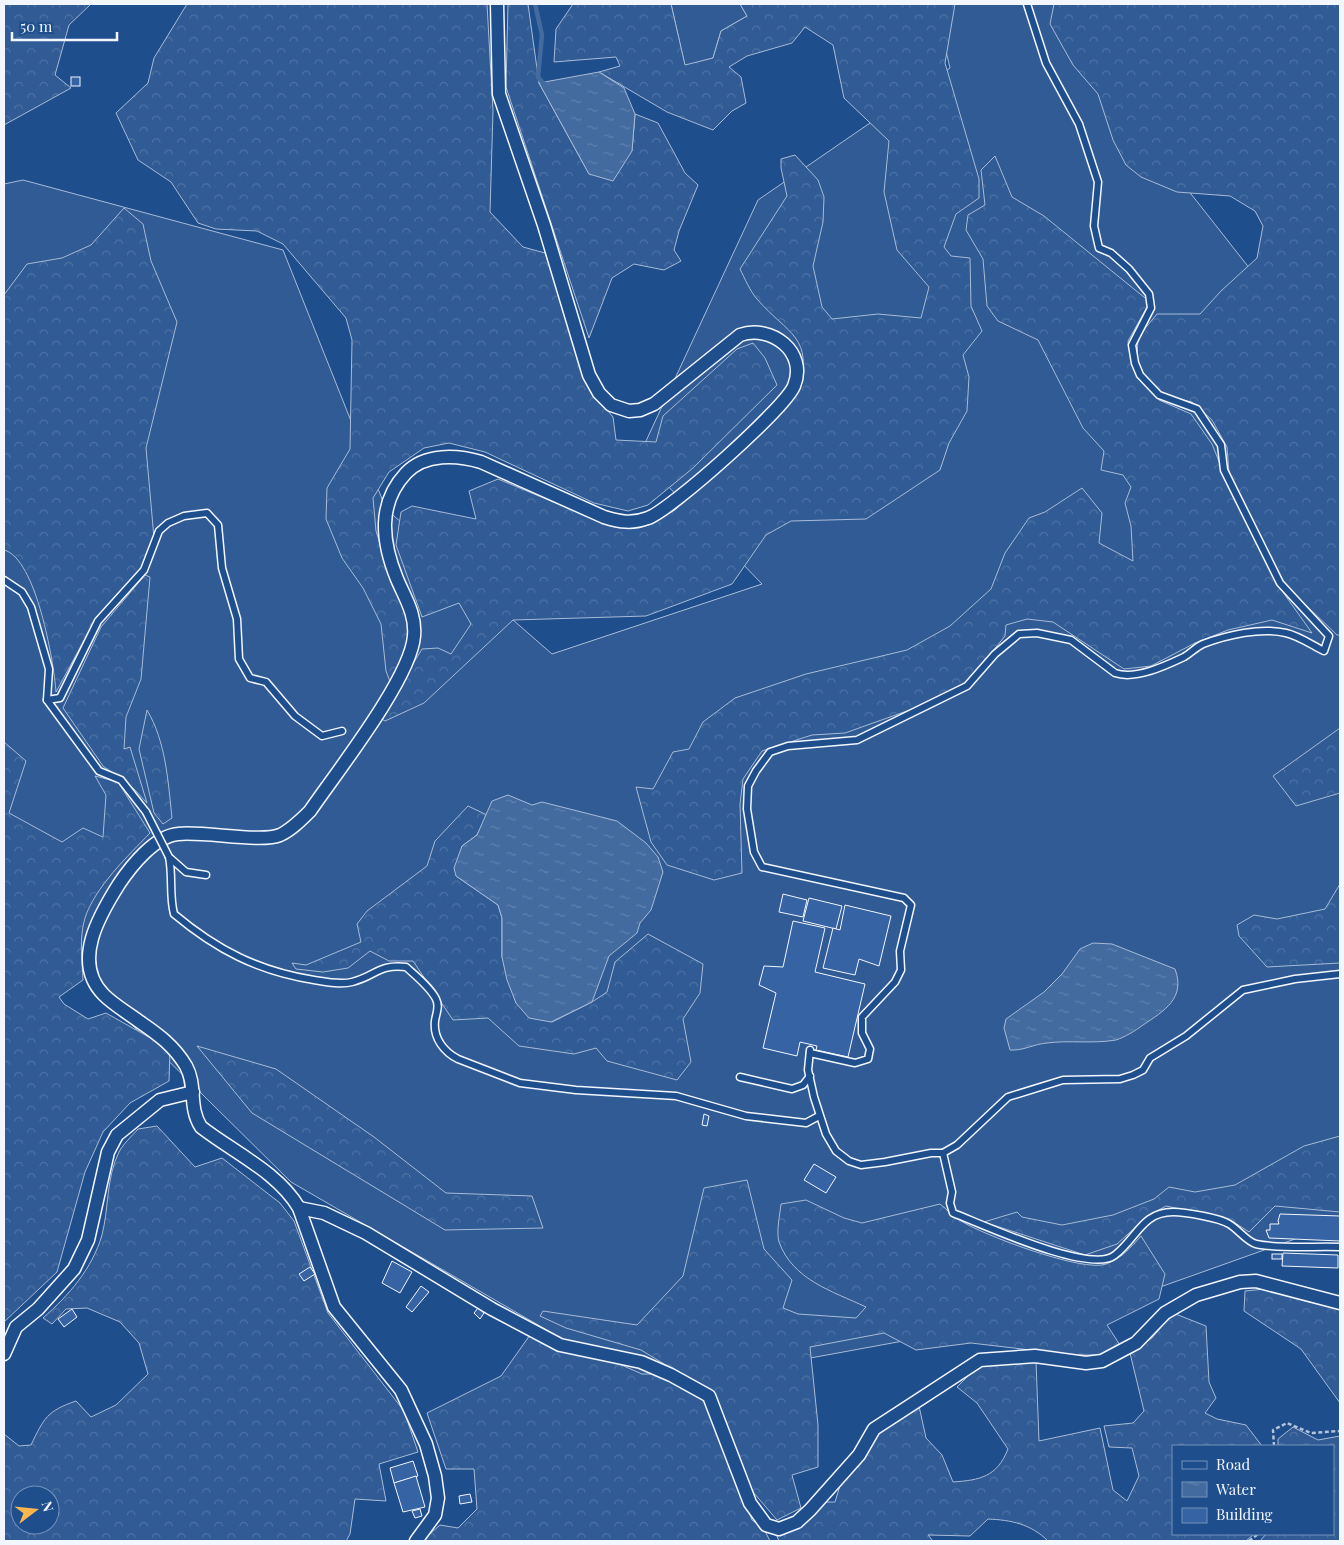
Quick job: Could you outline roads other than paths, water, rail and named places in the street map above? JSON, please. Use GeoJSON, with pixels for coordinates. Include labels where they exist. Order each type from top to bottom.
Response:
{"type":"FeatureCollection","features":[{"type":"Feature","properties":{"kind":"street"},"geometry":{"type":"LineString","coordinates":[[416,1541],[435,1515],[438,1498],[435,1476],[426,1444],[401,1390],[334,1307],[299,1208],[285,1188],[201,1127],[193,1116],[193,1092],[187,1068],[169,1042],[103,994],[93,979],[90,942],[95,925],[121,882],[151,848],[167,836],[177,834],[219,834],[268,838],[280,835],[300,821],[310,811],[388,696],[406,665],[414,637],[412,613],[384,541],[384,525],[387,504],[398,482],[418,464],[433,459],[464,457],[481,462],[604,517],[620,522],[635,522],[651,517],[684,494],[768,418],[794,387],[797,374],[791,350],[771,334],[749,332],[740,335],[654,404],[640,410],[628,411],[611,405],[599,393],[580,350],[544,225],[499,94],[497,4]]}},
{"type":"Feature","properties":{"kind":"street"},"geometry":{"type":"LineString","coordinates":[[4,1354],[16,1327],[38,1309],[74,1269],[88,1240],[108,1152],[117,1135],[160,1100],[193,1092]]}},
{"type":"Feature","properties":{"kind":"street"},"geometry":{"type":"LineString","coordinates":[[299,1208],[324,1213],[366,1233],[560,1346],[641,1362],[671,1374],[709,1396],[750,1503],[766,1525],[779,1529],[797,1522],[810,1510],[859,1456],[874,1429],[980,1360],[1035,1356],[1086,1363],[1102,1361],[1136,1343],[1166,1313],[1188,1300],[1240,1282],[1256,1281],[1340,1303]]}},
{"type":"Feature","properties":{"kind":"lane"},"geometry":{"type":"LineString","coordinates":[[1027,4],[1046,63],[1079,124],[1098,182],[1094,226],[1099,248],[1111,253],[1129,269],[1149,294],[1152,308],[1132,345],[1135,363],[1140,375],[1159,395],[1197,409],[1221,445],[1224,470],[1280,583],[1328,636],[1324,651],[1287,633],[1259,631],[1238,635],[1203,644],[1184,657],[1136,674],[1123,676],[1115,673],[1071,640],[1036,633],[1020,634],[990,659],[967,686],[857,740],[788,746],[770,752],[748,786],[746,810],[754,852],[762,866],[904,898],[911,905],[900,950],[901,970],[895,982],[862,1017],[862,1033],[870,1049],[868,1059],[854,1063],[810,1051],[810,1076],[819,1116],[836,1151],[849,1161],[861,1165],[930,1153],[943,1153],[957,1145],[1008,1097],[1062,1080],[1120,1079],[1143,1070],[1150,1058],[1186,1036],[1243,990],[1295,979],[1340,974]]}},
{"type":"Feature","properties":{"kind":"lane"},"geometry":{"type":"LineString","coordinates":[[47,700],[60,698],[98,620],[144,570],[159,531],[168,523],[184,516],[207,513],[218,525],[222,568],[237,619],[239,660],[250,678],[266,682],[295,716],[322,736],[342,731]]}},
{"type":"Feature","properties":{"kind":"lane"},"geometry":{"type":"LineString","coordinates":[[4,580],[22,592],[31,607],[49,669],[47,700],[99,771],[121,780],[146,812],[169,857],[173,876],[171,903],[174,914],[228,954],[289,976],[328,982],[352,982],[390,966],[406,968],[435,998],[438,1008],[435,1031],[448,1054],[520,1083],[576,1090],[676,1096],[746,1116],[806,1123],[819,1116]]}},
{"type":"Feature","properties":{"kind":"lane"},"geometry":{"type":"LineString","coordinates":[[169,857],[186,872],[206,876]]}},
{"type":"Feature","properties":{"kind":"lane"},"geometry":{"type":"LineString","coordinates":[[740,1077],[792,1089],[803,1085],[810,1076]]}},
{"type":"Feature","properties":{"kind":"lane"},"geometry":{"type":"LineString","coordinates":[[943,1153],[952,1192],[950,1203],[953,1213],[1049,1250],[1079,1259],[1101,1261],[1115,1256],[1147,1220],[1160,1212],[1177,1212],[1228,1222],[1255,1244],[1340,1247]]}},
{"type":"Feature","properties":{"kind":"water"},"geometry":{"type":"Polygon","coordinates":[[[599,72],[624,88],[635,114],[632,151],[613,181],[589,174],[539,83],[599,72]]]}},
{"type":"Feature","properties":{"kind":"water"},"geometry":{"type":"Polygon","coordinates":[[[508,795],[532,805],[542,802],[617,821],[646,843],[658,857],[663,872],[651,910],[640,923],[637,933],[609,956],[592,1002],[551,1022],[529,1018],[516,1003],[507,980],[502,957],[502,918],[498,905],[456,876],[454,868],[462,846],[477,835],[492,801],[508,795]]]}},
{"type":"Feature","properties":{"kind":"water"},"geometry":{"type":"Polygon","coordinates":[[[1093,943],[1112,944],[1175,969],[1178,988],[1171,1003],[1137,1029],[1116,1040],[1055,1042],[1010,1050],[1004,1028],[1006,1019],[1044,992],[1062,974],[1080,949],[1093,943]]]}},
{"type":"Feature","properties":{"kind":"waterway"},"geometry":{"type":"LineString","coordinates":[[535,4],[542,35],[538,77],[546,86]]}}]}
